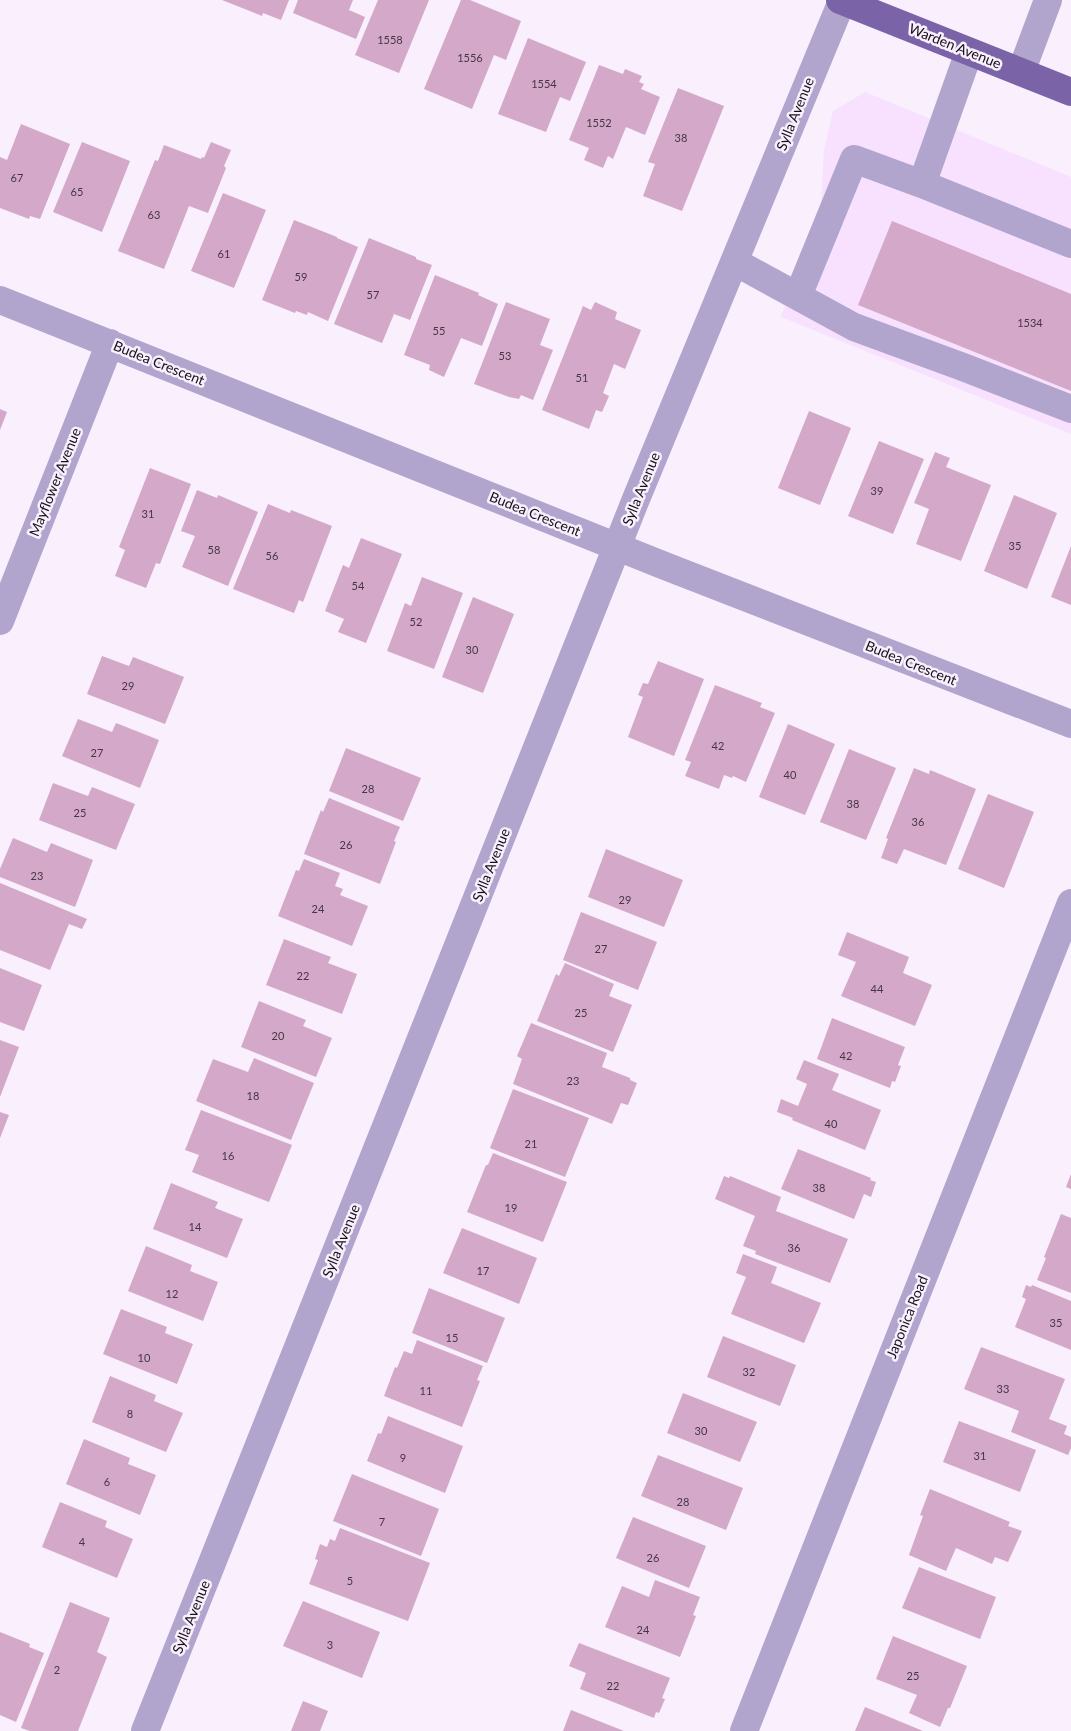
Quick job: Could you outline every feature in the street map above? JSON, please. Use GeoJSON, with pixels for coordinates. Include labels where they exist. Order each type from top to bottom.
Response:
{"type":"FeatureCollection","features":[{"type":"Feature","properties":{"kind":"main road","name":"Warden Avenue"},"geometry":{"type":"LineString","coordinates":[[841,0],[1071,92]]}},
{"type":"Feature","properties":{"kind":"street","name":"Sylla Avenue"},"geometry":{"type":"LineString","coordinates":[[145,1731],[618,547],[841,0]]}},
{"type":"Feature","properties":{"kind":"street"},"geometry":{"type":"LineString","coordinates":[[1021,72],[1048,0]]}},
{"type":"Feature","properties":{"kind":"street"},"geometry":{"type":"LineString","coordinates":[[922,184],[969,52]]}},
{"type":"Feature","properties":{"kind":"street"},"geometry":{"type":"LineString","coordinates":[[798,296],[854,159],[922,184],[1071,244]]}},
{"type":"Feature","properties":{"kind":"street"},"geometry":{"type":"LineString","coordinates":[[735,262],[854,327],[963,366],[1071,409]]}},
{"type":"Feature","properties":{"kind":"street","name":"Budea Crescent"},"geometry":{"type":"LineString","coordinates":[[0,300],[618,547],[1071,724]]}},
{"type":"Feature","properties":{"kind":"street","name":"Mayflower Avenue"},"geometry":{"type":"LineString","coordinates":[[0,621],[110,343]]}},
{"type":"Feature","properties":{"kind":"street","name":"Japonica Road"},"geometry":{"type":"LineString","coordinates":[[744,1731],[1071,903]]}},
{"type":"Feature","properties":{"kind":"shaded area"},"geometry":{"type":"Polygon","coordinates":[[[865,92],[1071,177],[1071,434],[781,317],[821,203],[824,150],[833,111],[865,92]]]}},
{"type":"Feature","properties":{"kind":"building"},"geometry":{"type":"Polygon","coordinates":[[[222,0],[289,0],[281,20],[263,13],[262,16],[222,0]]]}},
{"type":"Feature","properties":{"kind":"building"},"geometry":{"type":"Polygon","coordinates":[[[298,0],[353,0],[349,10],[365,17],[356,39],[293,13],[298,0]]]}},
{"type":"Feature","properties":{"kind":"building"},"geometry":{"type":"Polygon","coordinates":[[[378,0],[429,0],[399,73],[355,55],[378,0]]]}},
{"type":"Feature","properties":{"kind":"building"},"geometry":{"type":"Polygon","coordinates":[[[461,0],[470,0],[521,21],[506,60],[494,55],[472,109],[424,89],[461,0]]]}},
{"type":"Feature","properties":{"kind":"building"},"geometry":{"type":"Polygon","coordinates":[[[528,38],[586,62],[570,101],[560,97],[546,132],[498,114],[528,38]]]}},
{"type":"Feature","properties":{"kind":"building"},"geometry":{"type":"Polygon","coordinates":[[[599,65],[623,74],[625,69],[642,76],[639,82],[644,84],[641,89],[660,97],[645,135],[626,127],[613,159],[608,156],[603,168],[584,160],[589,148],[569,140],[599,65]]]}},
{"type":"Feature","properties":{"kind":"building"},"geometry":{"type":"Polygon","coordinates":[[[678,88],[724,106],[682,211],[643,196],[655,164],[648,162],[678,88]]]}},
{"type":"Feature","properties":{"kind":"building"},"geometry":{"type":"Polygon","coordinates":[[[21,124],[70,144],[40,219],[30,216],[29,219],[0,208],[0,157],[7,160],[21,124]]]}},
{"type":"Feature","properties":{"kind":"building"},"geometry":{"type":"Polygon","coordinates":[[[82,142],[130,161],[102,232],[53,212],[82,142]]]}},
{"type":"Feature","properties":{"kind":"building"},"geometry":{"type":"Polygon","coordinates":[[[211,142],[231,150],[224,166],[226,168],[208,213],[189,206],[164,269],[118,251],[155,160],[158,161],[164,145],[201,159],[202,157],[204,158],[211,142]]]}},
{"type":"Feature","properties":{"kind":"building"},"geometry":{"type":"Polygon","coordinates":[[[223,193],[266,210],[234,288],[191,271],[223,193]]]}},
{"type":"Feature","properties":{"kind":"building"},"geometry":{"type":"Polygon","coordinates":[[[294,220],[358,247],[328,321],[308,312],[307,315],[296,311],[295,313],[262,300],[294,220]]]}},
{"type":"Feature","properties":{"kind":"building"},"geometry":{"type":"Polygon","coordinates":[[[892,221],[1071,294],[1071,391],[858,305],[892,221]]]}},
{"type":"Feature","properties":{"kind":"building"},"geometry":{"type":"Polygon","coordinates":[[[369,238],[432,265],[410,320],[394,314],[382,343],[334,324],[369,238]]]}},
{"type":"Feature","properties":{"kind":"building"},"geometry":{"type":"Polygon","coordinates":[[[435,275],[479,293],[478,295],[498,304],[482,346],[461,338],[444,377],[429,370],[430,365],[404,355],[435,275]]]}},
{"type":"Feature","properties":{"kind":"building"},"geometry":{"type":"Polygon","coordinates":[[[506,302],[550,319],[540,345],[553,350],[533,400],[521,395],[519,399],[509,397],[474,384],[506,302]]]}},
{"type":"Feature","properties":{"kind":"building"},"geometry":{"type":"Polygon","coordinates":[[[595,302],[617,312],[615,319],[641,330],[625,369],[614,364],[603,393],[609,396],[602,412],[596,410],[589,429],[542,410],[583,306],[591,310],[595,302]]]}},
{"type":"Feature","properties":{"kind":"building"},"geometry":{"type":"Polygon","coordinates":[[[0,409],[7,412],[0,430],[0,409]]]}},
{"type":"Feature","properties":{"kind":"building"},"geometry":{"type":"Polygon","coordinates":[[[809,411],[851,428],[820,505],[778,488],[809,411]]]}},
{"type":"Feature","properties":{"kind":"building"},"geometry":{"type":"Polygon","coordinates":[[[879,441],[924,459],[893,534],[848,516],[879,441]]]}},
{"type":"Feature","properties":{"kind":"building"},"geometry":{"type":"Polygon","coordinates":[[[935,452],[950,458],[946,467],[991,485],[961,561],[916,544],[929,509],[914,503],[935,452]]]}},
{"type":"Feature","properties":{"kind":"building"},"geometry":{"type":"Polygon","coordinates":[[[150,468],[191,484],[160,564],[156,563],[146,588],[115,576],[125,550],[119,547],[150,468]]]}},
{"type":"Feature","properties":{"kind":"building"},"geometry":{"type":"Polygon","coordinates":[[[197,490],[217,498],[218,495],[258,512],[228,586],[182,567],[195,536],[181,531],[197,490]]]}},
{"type":"Feature","properties":{"kind":"building"},"geometry":{"type":"Polygon","coordinates":[[[1014,495],[1057,513],[1027,589],[984,571],[1014,495]]]}},
{"type":"Feature","properties":{"kind":"building"},"geometry":{"type":"Polygon","coordinates":[[[268,504],[290,513],[291,510],[332,526],[303,602],[299,600],[294,613],[233,589],[268,504]]]}},
{"type":"Feature","properties":{"kind":"building"},"geometry":{"type":"Polygon","coordinates":[[[361,538],[402,554],[366,643],[338,632],[344,619],[325,611],[343,565],[349,568],[361,538]]]}},
{"type":"Feature","properties":{"kind":"building"},"geometry":{"type":"Polygon","coordinates":[[[1071,546],[1071,605],[1051,597],[1071,546]]]}},
{"type":"Feature","properties":{"kind":"building"},"geometry":{"type":"Polygon","coordinates":[[[422,577],[463,593],[434,669],[387,651],[405,603],[411,606],[422,577]]]}},
{"type":"Feature","properties":{"kind":"building"},"geometry":{"type":"Polygon","coordinates":[[[473,597],[514,614],[483,693],[442,677],[473,597]]]}},
{"type":"Feature","properties":{"kind":"building"},"geometry":{"type":"Polygon","coordinates":[[[102,656],[129,666],[133,657],[184,677],[165,724],[87,694],[102,656]]]}},
{"type":"Feature","properties":{"kind":"building"},"geometry":{"type":"Polygon","coordinates":[[[658,661],[704,679],[674,756],[628,737],[643,697],[638,695],[643,683],[648,684],[658,661]]]}},
{"type":"Feature","properties":{"kind":"building"},"geometry":{"type":"Polygon","coordinates":[[[715,685],[762,703],[760,707],[775,713],[746,782],[733,776],[732,778],[724,775],[719,789],[685,776],[691,762],[685,760],[715,685]]]}},
{"type":"Feature","properties":{"kind":"building"},"geometry":{"type":"Polygon","coordinates":[[[78,719],[112,732],[116,723],[159,740],[140,788],[62,756],[78,719]]]}},
{"type":"Feature","properties":{"kind":"building"},"geometry":{"type":"Polygon","coordinates":[[[788,724],[835,744],[805,815],[759,797],[788,724]]]}},
{"type":"Feature","properties":{"kind":"building"},"geometry":{"type":"Polygon","coordinates":[[[346,748],[421,778],[403,821],[329,791],[346,748]]]}},
{"type":"Feature","properties":{"kind":"building"},"geometry":{"type":"Polygon","coordinates":[[[849,749],[896,768],[866,840],[820,822],[849,749]]]}},
{"type":"Feature","properties":{"kind":"building"},"geometry":{"type":"Polygon","coordinates":[[[914,768],[929,774],[930,770],[976,789],[946,865],[904,849],[897,864],[881,858],[888,839],[886,838],[914,768]]]}},
{"type":"Feature","properties":{"kind":"building"},"geometry":{"type":"Polygon","coordinates":[[[53,783],[88,796],[92,787],[135,804],[116,850],[39,820],[53,783]]]}},
{"type":"Feature","properties":{"kind":"building"},"geometry":{"type":"Polygon","coordinates":[[[988,794],[1034,812],[1004,888],[958,869],[988,794]]]}},
{"type":"Feature","properties":{"kind":"building"},"geometry":{"type":"Polygon","coordinates":[[[329,798],[400,827],[380,884],[304,854],[321,810],[323,812],[329,798]]]}},
{"type":"Feature","properties":{"kind":"building"},"geometry":{"type":"Polygon","coordinates":[[[13,838],[47,852],[51,843],[93,860],[75,907],[0,877],[0,869],[13,838]]]}},
{"type":"Feature","properties":{"kind":"building"},"geometry":{"type":"Polygon","coordinates":[[[606,849],[683,880],[664,927],[588,897],[606,849]]]}},
{"type":"Feature","properties":{"kind":"building"},"geometry":{"type":"Polygon","coordinates":[[[304,859],[340,873],[335,886],[343,889],[340,895],[368,906],[352,946],[278,916],[296,870],[299,871],[304,859]]]}},
{"type":"Feature","properties":{"kind":"building"},"geometry":{"type":"Polygon","coordinates":[[[0,883],[87,919],[82,929],[69,924],[50,970],[0,950],[0,883]]]}},
{"type":"Feature","properties":{"kind":"building"},"geometry":{"type":"Polygon","coordinates":[[[581,912],[657,942],[638,990],[563,960],[581,912]]]}},
{"type":"Feature","properties":{"kind":"building"},"geometry":{"type":"Polygon","coordinates":[[[847,932],[909,957],[903,973],[932,985],[915,1026],[841,996],[856,962],[838,955],[847,932]]]}},
{"type":"Feature","properties":{"kind":"building"},"geometry":{"type":"Polygon","coordinates":[[[284,939],[331,957],[328,963],[357,974],[342,1014],[266,985],[284,939]]]}},
{"type":"Feature","properties":{"kind":"building"},"geometry":{"type":"Polygon","coordinates":[[[565,963],[614,984],[609,996],[632,1005],[613,1052],[537,1021],[556,974],[559,976],[565,963]]]}},
{"type":"Feature","properties":{"kind":"building"},"geometry":{"type":"Polygon","coordinates":[[[0,968],[42,985],[24,1031],[0,1022],[0,968]]]}},
{"type":"Feature","properties":{"kind":"building"},"geometry":{"type":"Polygon","coordinates":[[[259,1001],[306,1020],[303,1026],[332,1038],[316,1077],[241,1047],[259,1001]]]}},
{"type":"Feature","properties":{"kind":"building"},"geometry":{"type":"Polygon","coordinates":[[[832,1018],[905,1047],[898,1065],[901,1066],[895,1082],[892,1081],[890,1088],[817,1059],[832,1018]]]}},
{"type":"Feature","properties":{"kind":"building"},"geometry":{"type":"Polygon","coordinates":[[[531,1023],[607,1053],[602,1067],[630,1078],[630,1080],[637,1083],[628,1105],[621,1103],[612,1124],[513,1084],[522,1059],[517,1056],[531,1023]]]}},
{"type":"Feature","properties":{"kind":"building"},"geometry":{"type":"Polygon","coordinates":[[[0,1040],[19,1047],[0,1097],[0,1040]]]}},
{"type":"Feature","properties":{"kind":"building"},"geometry":{"type":"Polygon","coordinates":[[[254,1058],[314,1083],[291,1140],[196,1101],[213,1059],[248,1072],[254,1058]]]}},
{"type":"Feature","properties":{"kind":"building"},"geometry":{"type":"Polygon","coordinates":[[[804,1060],[839,1074],[832,1090],[881,1110],[865,1150],[777,1112],[781,1099],[798,1106],[807,1084],[796,1079],[804,1060]]]}},
{"type":"Feature","properties":{"kind":"building"},"geometry":{"type":"Polygon","coordinates":[[[513,1089],[589,1118],[565,1177],[490,1148],[513,1089]]]}},
{"type":"Feature","properties":{"kind":"building"},"geometry":{"type":"Polygon","coordinates":[[[201,1110],[292,1145],[269,1202],[192,1172],[199,1155],[185,1150],[201,1110]]]}},
{"type":"Feature","properties":{"kind":"building"},"geometry":{"type":"Polygon","coordinates":[[[0,1112],[9,1115],[0,1138],[0,1112]]]}},
{"type":"Feature","properties":{"kind":"building"},"geometry":{"type":"Polygon","coordinates":[[[798,1149],[871,1178],[870,1180],[876,1182],[871,1197],[864,1194],[854,1219],[781,1189],[798,1149]]]}},
{"type":"Feature","properties":{"kind":"building"},"geometry":{"type":"Polygon","coordinates":[[[493,1153],[567,1182],[543,1242],[467,1212],[486,1165],[488,1165],[493,1153]]]}},
{"type":"Feature","properties":{"kind":"building"},"geometry":{"type":"Polygon","coordinates":[[[1071,1174],[1071,1189],[1066,1187],[1071,1174]]]}},
{"type":"Feature","properties":{"kind":"building"},"geometry":{"type":"Polygon","coordinates":[[[724,1176],[729,1178],[730,1176],[781,1197],[776,1211],[848,1239],[830,1283],[755,1254],[756,1251],[743,1246],[755,1216],[715,1199],[724,1176]]]}},
{"type":"Feature","properties":{"kind":"building"},"geometry":{"type":"Polygon","coordinates":[[[171,1183],[218,1202],[215,1208],[243,1219],[227,1258],[153,1229],[171,1183]]]}},
{"type":"Feature","properties":{"kind":"building"},"geometry":{"type":"Polygon","coordinates":[[[1061,1214],[1071,1218],[1071,1293],[1037,1280],[1061,1214]]]}},
{"type":"Feature","properties":{"kind":"building"},"geometry":{"type":"Polygon","coordinates":[[[462,1228],[537,1258],[519,1304],[443,1273],[462,1228]]]}},
{"type":"Feature","properties":{"kind":"building"},"geometry":{"type":"Polygon","coordinates":[[[146,1246],[192,1265],[190,1271],[218,1282],[203,1321],[128,1291],[146,1246]]]}},
{"type":"Feature","properties":{"kind":"building"},"geometry":{"type":"Polygon","coordinates":[[[743,1254],[777,1267],[771,1283],[821,1303],[804,1343],[731,1314],[746,1277],[736,1273],[743,1254]]]}},
{"type":"Feature","properties":{"kind":"building"},"geometry":{"type":"Polygon","coordinates":[[[1026,1285],[1031,1287],[1032,1285],[1071,1301],[1071,1350],[1015,1327],[1026,1299],[1022,1297],[1026,1285]]]}},
{"type":"Feature","properties":{"kind":"building"},"geometry":{"type":"Polygon","coordinates":[[[429,1288],[505,1318],[487,1363],[412,1333],[429,1288]]]}},
{"type":"Feature","properties":{"kind":"building"},"geometry":{"type":"Polygon","coordinates":[[[121,1309],[167,1327],[165,1333],[193,1344],[177,1384],[103,1354],[121,1309]]]}},
{"type":"Feature","properties":{"kind":"building"},"geometry":{"type":"Polygon","coordinates":[[[723,1336],[796,1365],[780,1406],[707,1377],[723,1336]]]}},
{"type":"Feature","properties":{"kind":"building"},"geometry":{"type":"Polygon","coordinates":[[[417,1340],[483,1366],[477,1380],[480,1381],[462,1427],[384,1396],[395,1367],[397,1368],[404,1351],[412,1354],[417,1340]]]}},
{"type":"Feature","properties":{"kind":"building"},"geometry":{"type":"Polygon","coordinates":[[[981,1347],[1065,1379],[1049,1419],[1067,1426],[1064,1434],[1071,1437],[1071,1448],[1068,1455],[1011,1432],[1019,1411],[964,1389],[981,1347]]]}},
{"type":"Feature","properties":{"kind":"building"},"geometry":{"type":"Polygon","coordinates":[[[110,1376],[156,1395],[154,1401],[183,1413],[166,1452],[92,1422],[110,1376]]]}},
{"type":"Feature","properties":{"kind":"building"},"geometry":{"type":"Polygon","coordinates":[[[683,1393],[757,1422],[740,1462],[667,1433],[683,1393]]]}},
{"type":"Feature","properties":{"kind":"building"},"geometry":{"type":"Polygon","coordinates":[[[388,1416],[463,1446],[445,1493],[367,1461],[378,1433],[381,1434],[388,1416]]]}},
{"type":"Feature","properties":{"kind":"building"},"geometry":{"type":"Polygon","coordinates":[[[959,1421],[1036,1450],[1020,1492],[943,1462],[959,1421]]]}},
{"type":"Feature","properties":{"kind":"building"},"geometry":{"type":"Polygon","coordinates":[[[84,1439],[130,1458],[128,1464],[156,1475],[140,1515],[66,1484],[84,1439]]]}},
{"type":"Feature","properties":{"kind":"building"},"geometry":{"type":"Polygon","coordinates":[[[658,1455],[743,1488],[726,1530],[641,1496],[658,1455]]]}},
{"type":"Feature","properties":{"kind":"building"},"geometry":{"type":"Polygon","coordinates":[[[352,1474],[439,1509],[421,1556],[333,1521],[352,1474]]]}},
{"type":"Feature","properties":{"kind":"building"},"geometry":{"type":"Polygon","coordinates":[[[930,1489],[1010,1522],[1008,1526],[1022,1531],[1008,1562],[995,1557],[992,1564],[956,1548],[946,1571],[909,1555],[923,1516],[920,1515],[930,1489]]]}},
{"type":"Feature","properties":{"kind":"building"},"geometry":{"type":"Polygon","coordinates":[[[60,1502],[107,1521],[105,1527],[133,1539],[117,1578],[42,1547],[60,1502]]]}},
{"type":"Feature","properties":{"kind":"building"},"geometry":{"type":"Polygon","coordinates":[[[633,1517],[706,1546],[689,1588],[616,1558],[633,1517]]]}},
{"type":"Feature","properties":{"kind":"building"},"geometry":{"type":"Polygon","coordinates":[[[340,1528],[430,1563],[408,1621],[309,1584],[318,1560],[315,1559],[320,1544],[327,1547],[330,1539],[335,1541],[340,1528]]]}},
{"type":"Feature","properties":{"kind":"building"},"geometry":{"type":"Polygon","coordinates":[[[919,1567],[996,1597],[980,1639],[902,1608],[919,1567]]]}},
{"type":"Feature","properties":{"kind":"building"},"geometry":{"type":"Polygon","coordinates":[[[655,1580],[700,1597],[693,1615],[696,1616],[680,1657],[605,1627],[622,1586],[649,1597],[655,1580]]]}},
{"type":"Feature","properties":{"kind":"building"},"geometry":{"type":"Polygon","coordinates":[[[303,1601],[380,1632],[362,1678],[283,1646],[303,1601]]]}},
{"type":"Feature","properties":{"kind":"building"},"geometry":{"type":"Polygon","coordinates":[[[70,1602],[110,1618],[97,1652],[107,1657],[78,1731],[30,1731],[21,1728],[70,1602]]]}},
{"type":"Feature","properties":{"kind":"building"},"geometry":{"type":"Polygon","coordinates":[[[0,1632],[30,1644],[29,1647],[44,1653],[16,1722],[0,1715],[0,1632]]]}},
{"type":"Feature","properties":{"kind":"building"},"geometry":{"type":"Polygon","coordinates":[[[893,1636],[967,1666],[940,1727],[909,1713],[917,1695],[876,1679],[893,1636]]]}},
{"type":"Feature","properties":{"kind":"building"},"geometry":{"type":"Polygon","coordinates":[[[579,1643],[670,1678],[662,1698],[665,1699],[659,1713],[656,1712],[654,1718],[580,1689],[586,1673],[569,1666],[579,1643]]]}},
{"type":"Feature","properties":{"kind":"building"},"geometry":{"type":"Polygon","coordinates":[[[303,1701],[328,1711],[320,1731],[291,1731],[303,1701]]]}},
{"type":"Feature","properties":{"kind":"building"},"geometry":{"type":"Polygon","coordinates":[[[865,1707],[923,1731],[855,1731],[865,1707]]]}},
{"type":"Feature","properties":{"kind":"building"},"geometry":{"type":"Polygon","coordinates":[[[571,1710],[624,1731],[563,1731],[571,1710]]]}}]}
